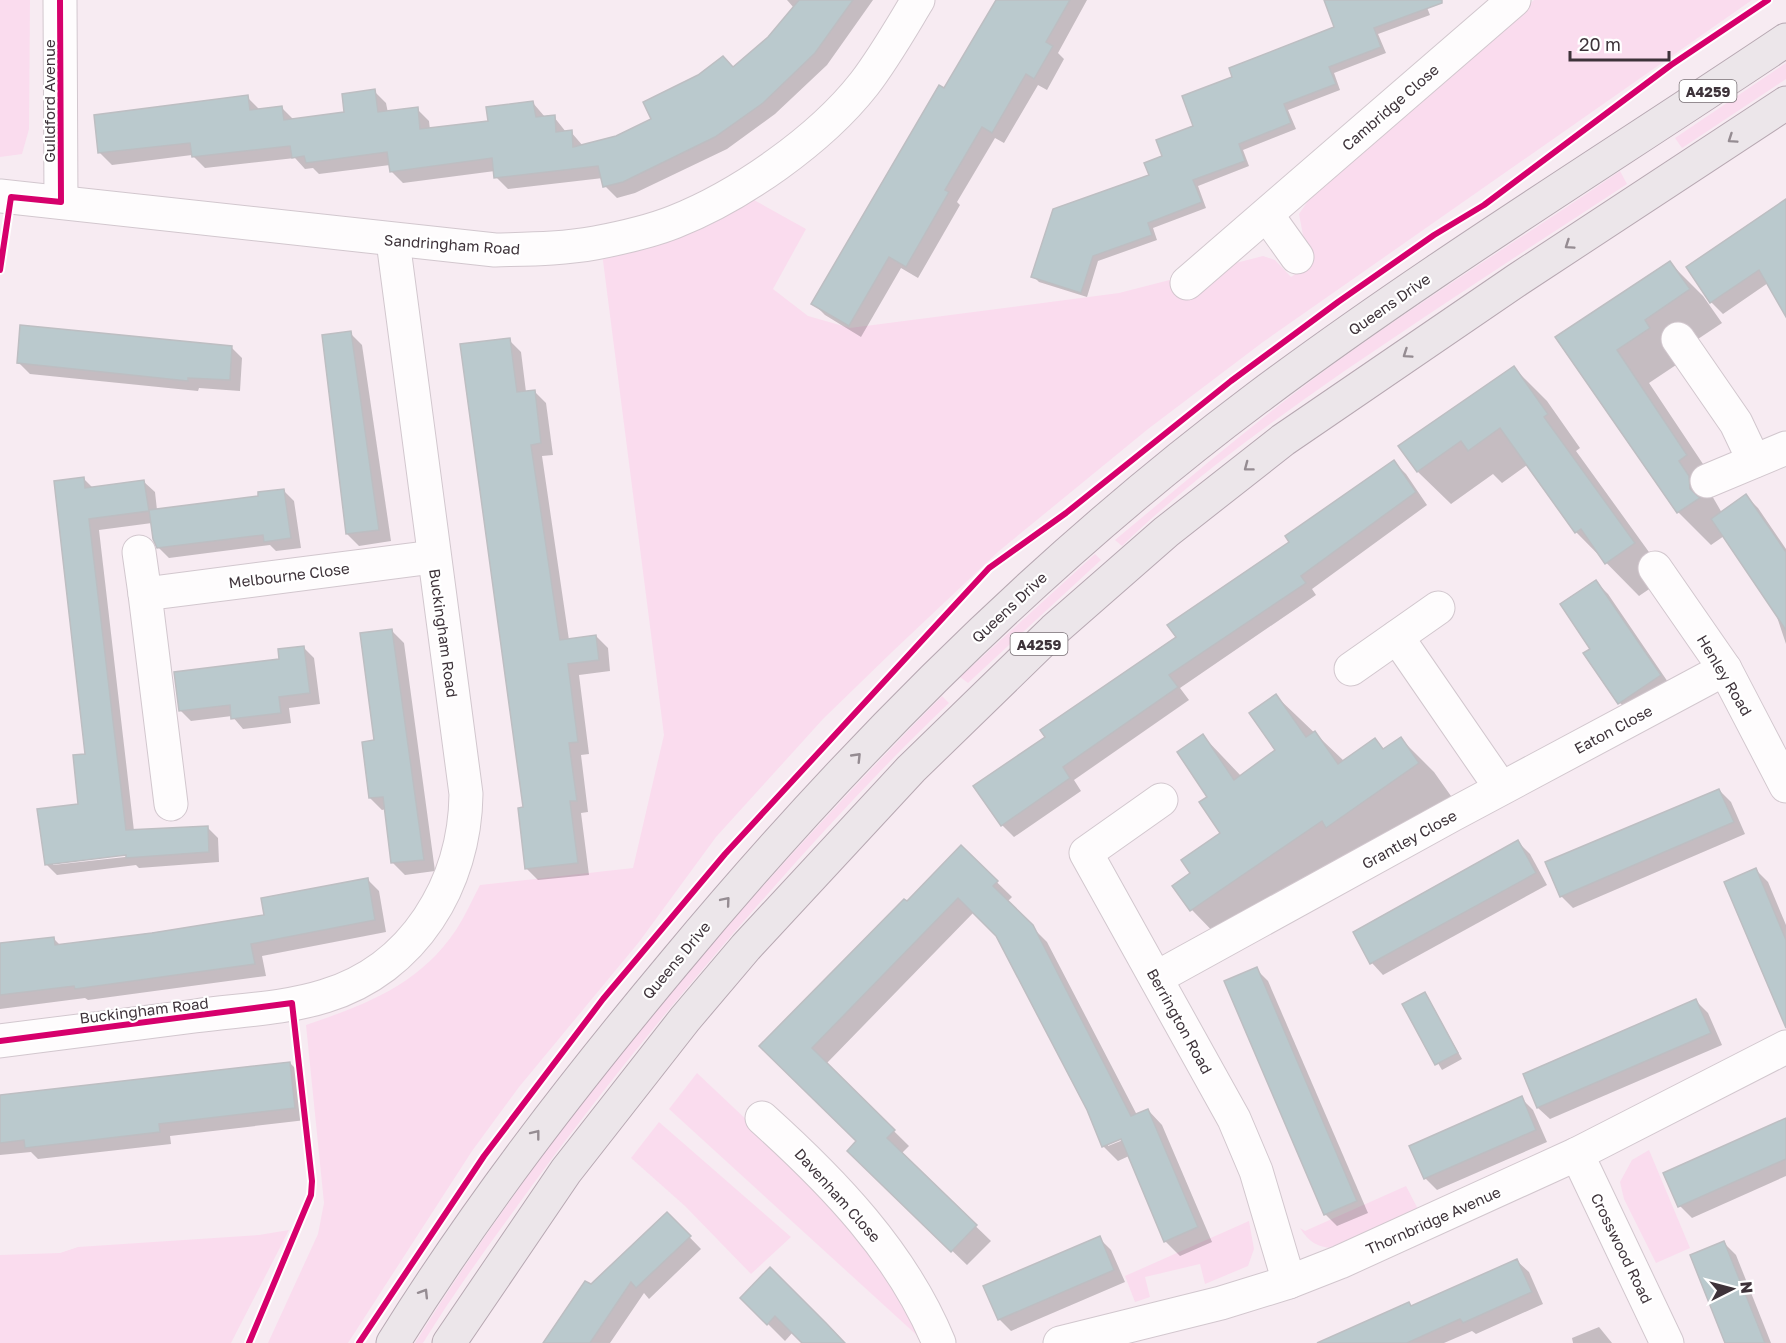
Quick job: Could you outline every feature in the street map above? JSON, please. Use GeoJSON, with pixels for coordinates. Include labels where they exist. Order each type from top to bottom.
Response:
{"type":"FeatureCollection","features":[{"type":"Feature","properties":{"kind":"main road","name":"Queens Drive"},"geometry":{"type":"LineString","coordinates":[[393,1343],[447,1257],[524,1149],[715,914],[820,795],[1012,603],[1176,462],[1361,323],[1786,40]]}},
{"type":"Feature","properties":{"kind":"main road","name":"A4259"},"geometry":{"type":"LineString","coordinates":[[449,1343],[566,1172],[685,1019],[746,947],[911,769],[1054,630],[1166,532],[1283,440],[1517,280],[1784,108]]}},
{"type":"Feature","properties":{"kind":"street","name":"Guildford Avenue"},"geometry":{"type":"LineString","coordinates":[[60,0],[61,202]]}},
{"type":"Feature","properties":{"kind":"street","name":"Sandringham Road"},"geometry":{"type":"LineString","coordinates":[[0,196],[393,241],[495,250],[540,250],[592,244],[674,222],[744,186],[815,134],[863,85],[918,0]]}},
{"type":"Feature","properties":{"kind":"street","name":"Cambridge Close"},"geometry":{"type":"LineString","coordinates":[[1186,283],[1514,0]]}},
{"type":"Feature","properties":{"kind":"street"},"geometry":{"type":"LineString","coordinates":[[1267,215],[1297,257]]}},
{"type":"Feature","properties":{"kind":"street","name":"Buckingham Road"},"geometry":{"type":"LineString","coordinates":[[0,1041],[316,999],[342,990],[370,976],[393,960],[434,914],[447,887],[459,852],[465,815],[465,794],[393,241]]}},
{"type":"Feature","properties":{"kind":"street"},"geometry":{"type":"LineString","coordinates":[[1678,339],[1736,423],[1754,461]]}},
{"type":"Feature","properties":{"kind":"street"},"geometry":{"type":"LineString","coordinates":[[1707,481],[1786,448]]}},
{"type":"Feature","properties":{"kind":"street"},"geometry":{"type":"LineString","coordinates":[[139,552],[171,804]]}},
{"type":"Feature","properties":{"kind":"street","name":"Melbourne Close"},"geometry":{"type":"LineString","coordinates":[[145,594],[433,557]]}},
{"type":"Feature","properties":{"kind":"street","name":"Henley Road"},"geometry":{"type":"LineString","coordinates":[[1655,568],[1725,669],[1786,786]]}},
{"type":"Feature","properties":{"kind":"street"},"geometry":{"type":"LineString","coordinates":[[1352,669],[1438,608]]}},
{"type":"Feature","properties":{"kind":"street"},"geometry":{"type":"LineString","coordinates":[[1397,637],[1501,788]]}},
{"type":"Feature","properties":{"kind":"street","name":"Eaton Close"},"geometry":{"type":"LineString","coordinates":[[1501,788],[1725,669]]}},
{"type":"Feature","properties":{"kind":"street","name":"Grantley Close"},"geometry":{"type":"LineString","coordinates":[[1156,978],[1501,788]]}},
{"type":"Feature","properties":{"kind":"street","name":"Berrington Road"},"geometry":{"type":"LineString","coordinates":[[1161,800],[1086,853],[1234,1119],[1256,1171],[1289,1282]]}},
{"type":"Feature","properties":{"kind":"street","name":"Thornbridge Avenue"},"geometry":{"type":"LineString","coordinates":[[1060,1343],[1221,1303],[1289,1282],[1340,1262],[1577,1154],[1786,1047]]}},
{"type":"Feature","properties":{"kind":"street","name":"Davenham Close"},"geometry":{"type":"LineString","coordinates":[[762,1118],[815,1165],[865,1222],[899,1269],[939,1343]]}},
{"type":"Feature","properties":{"kind":"street","name":"Crosswood Road"},"geometry":{"type":"LineString","coordinates":[[1577,1154],[1667,1343]]}},
{"type":"Feature","properties":{"kind":"shaded area"},"geometry":{"type":"Polygon","coordinates":[[[0,0],[30,0],[29,129],[22,154],[0,157],[0,0]]]}},
{"type":"Feature","properties":{"kind":"shaded area"},"geometry":{"type":"Polygon","coordinates":[[[1534,0],[1752,0],[1263,342],[1148,429],[999,551],[823,719],[716,837],[639,942],[519,1087],[472,1151],[348,1343],[268,1343],[318,1234],[324,1203],[306,1025],[370,1001],[408,979],[441,949],[456,930],[480,885],[633,868],[664,735],[602,253],[706,227],[754,200],[806,229],[773,289],[808,316],[850,328],[1119,293],[1263,256],[1275,260],[1291,277],[1314,261],[1303,235],[1299,214],[1314,192],[1353,152],[1534,0]]]}},
{"type":"Feature","properties":{"kind":"shaded area"},"geometry":{"type":"Polygon","coordinates":[[[1786,63],[1786,79],[1682,148],[1675,138],[1786,63]]]}},
{"type":"Feature","properties":{"kind":"shaded area"},"geometry":{"type":"Polygon","coordinates":[[[1620,171],[1627,184],[1414,324],[1285,413],[1174,499],[1122,546],[1115,540],[1312,380],[1426,300],[1620,171]]]}},
{"type":"Feature","properties":{"kind":"shaded area"},"geometry":{"type":"Polygon","coordinates":[[[1095,554],[1101,560],[968,683],[960,677],[1095,554]]]}},
{"type":"Feature","properties":{"kind":"shaded area"},"geometry":{"type":"Polygon","coordinates":[[[942,696],[949,703],[822,833],[653,1029],[533,1184],[465,1278],[423,1343],[415,1343],[532,1170],[660,1005],[798,847],[942,696]]]}},
{"type":"Feature","properties":{"kind":"shaded area"},"geometry":{"type":"Polygon","coordinates":[[[697,1073],[807,1177],[885,1271],[921,1339],[669,1109],[697,1073]]]}},
{"type":"Feature","properties":{"kind":"shaded area"},"geometry":{"type":"Polygon","coordinates":[[[659,1122],[791,1237],[751,1274],[685,1206],[631,1158],[659,1122]]]}},
{"type":"Feature","properties":{"kind":"shaded area"},"geometry":{"type":"Polygon","coordinates":[[[1649,1150],[1690,1248],[1656,1263],[1624,1199],[1620,1182],[1632,1160],[1649,1150]]]}},
{"type":"Feature","properties":{"kind":"shaded area"},"geometry":{"type":"Polygon","coordinates":[[[1406,1186],[1421,1215],[1334,1248],[1314,1243],[1300,1228],[1305,1231],[1406,1186]]]}},
{"type":"Feature","properties":{"kind":"shaded area"},"geometry":{"type":"Polygon","coordinates":[[[1249,1221],[1254,1249],[1248,1266],[1205,1284],[1200,1264],[1145,1277],[1150,1297],[1135,1302],[1125,1276],[1249,1221]]]}},
{"type":"Feature","properties":{"kind":"shaded area"},"geometry":{"type":"Polygon","coordinates":[[[289,1230],[231,1343],[0,1343],[0,1255],[60,1253],[78,1247],[259,1235],[289,1230]]]}},
{"type":"Feature","properties":{"kind":"building"},"geometry":{"type":"Polygon","coordinates":[[[799,0],[853,0],[815,53],[763,103],[715,137],[623,182],[603,187],[598,166],[494,178],[492,158],[390,172],[387,152],[306,163],[304,156],[292,158],[290,146],[192,157],[190,143],[98,153],[94,115],[248,95],[250,110],[282,106],[284,120],[344,112],[342,94],[375,89],[378,112],[418,107],[420,129],[488,121],[486,107],[533,101],[536,117],[555,115],[556,132],[572,130],[573,147],[616,136],[651,119],[643,102],[698,75],[723,56],[733,67],[768,37],[799,0]]]}},
{"type":"Feature","properties":{"kind":"building"},"geometry":{"type":"Polygon","coordinates":[[[996,0],[1070,0],[1046,42],[1053,46],[1034,79],[1026,74],[992,133],[982,127],[945,190],[949,192],[906,267],[889,257],[849,326],[811,304],[939,85],[944,88],[996,0]]]}},
{"type":"Feature","properties":{"kind":"building"},"geometry":{"type":"Polygon","coordinates":[[[1324,0],[1442,0],[1442,3],[1374,28],[1381,47],[1329,67],[1336,84],[1284,104],[1291,123],[1239,144],[1245,161],[1193,180],[1202,202],[1148,223],[1152,235],[1093,256],[1081,293],[1031,277],[1053,209],[1149,175],[1144,163],[1162,156],[1156,140],[1193,126],[1182,96],[1232,77],[1229,68],[1334,27],[1324,0]]]}},
{"type":"Feature","properties":{"kind":"building"},"geometry":{"type":"Polygon","coordinates":[[[1786,199],[1786,317],[1759,270],[1710,303],[1686,267],[1786,199]]]}},
{"type":"Feature","properties":{"kind":"building"},"geometry":{"type":"Polygon","coordinates":[[[1670,261],[1690,289],[1645,320],[1650,328],[1617,350],[1687,455],[1679,461],[1689,476],[1690,489],[1700,498],[1677,513],[1555,337],[1670,261]]]}},
{"type":"Feature","properties":{"kind":"building"},"geometry":{"type":"Polygon","coordinates":[[[20,325],[232,346],[230,380],[188,378],[188,381],[17,363],[20,325]]]}},
{"type":"Feature","properties":{"kind":"building"},"geometry":{"type":"Polygon","coordinates":[[[351,331],[379,530],[346,534],[322,335],[351,331]]]}},
{"type":"Feature","properties":{"kind":"building"},"geometry":{"type":"Polygon","coordinates":[[[510,338],[517,392],[535,390],[541,443],[531,445],[560,640],[596,635],[599,660],[568,664],[578,742],[569,743],[577,801],[570,801],[578,863],[525,869],[518,808],[523,807],[460,344],[510,338]]]}},
{"type":"Feature","properties":{"kind":"building"},"geometry":{"type":"Polygon","coordinates":[[[1514,366],[1548,414],[1544,417],[1635,543],[1605,564],[1581,529],[1575,533],[1500,428],[1468,451],[1461,441],[1417,472],[1398,446],[1514,366]]]}},
{"type":"Feature","properties":{"kind":"building"},"geometry":{"type":"Polygon","coordinates":[[[1394,460],[1416,492],[1301,576],[1306,583],[1169,675],[1178,687],[1063,767],[1070,778],[1001,826],[973,786],[1045,737],[1040,730],[1176,637],[1167,625],[1289,542],[1285,536],[1394,460]]]}},
{"type":"Feature","properties":{"kind":"building"},"geometry":{"type":"Polygon","coordinates":[[[84,477],[85,488],[144,480],[149,511],[89,519],[126,830],[208,826],[209,852],[126,858],[126,855],[45,865],[37,809],[78,804],[73,755],[85,754],[54,481],[84,477]]]}},
{"type":"Feature","properties":{"kind":"building"},"geometry":{"type":"Polygon","coordinates":[[[284,489],[291,538],[264,542],[263,535],[157,548],[153,539],[149,510],[258,496],[258,492],[284,489]]]}},
{"type":"Feature","properties":{"kind":"building"},"geometry":{"type":"Polygon","coordinates":[[[1746,494],[1786,552],[1786,630],[1711,519],[1746,494]]]}},
{"type":"Feature","properties":{"kind":"building"},"geometry":{"type":"Polygon","coordinates":[[[1596,580],[1661,675],[1618,704],[1583,653],[1590,649],[1560,604],[1596,580]]]}},
{"type":"Feature","properties":{"kind":"building"},"geometry":{"type":"Polygon","coordinates":[[[392,629],[424,860],[391,863],[383,797],[369,798],[362,742],[374,740],[360,633],[392,629]]]}},
{"type":"Feature","properties":{"kind":"building"},"geometry":{"type":"Polygon","coordinates":[[[304,646],[310,693],[279,697],[281,713],[231,719],[230,705],[179,711],[174,672],[279,659],[278,649],[304,646]]]}},
{"type":"Feature","properties":{"kind":"building"},"geometry":{"type":"Polygon","coordinates":[[[1276,694],[1306,737],[1315,731],[1338,764],[1375,738],[1383,749],[1401,737],[1419,763],[1326,828],[1322,821],[1190,911],[1172,886],[1190,873],[1181,860],[1220,833],[1199,802],[1207,797],[1177,752],[1203,734],[1234,780],[1275,750],[1249,713],[1276,694]]]}},
{"type":"Feature","properties":{"kind":"building"},"geometry":{"type":"Polygon","coordinates":[[[1719,789],[1734,822],[1560,897],[1545,862],[1719,789]]]}},
{"type":"Feature","properties":{"kind":"building"},"geometry":{"type":"Polygon","coordinates":[[[1518,840],[1536,873],[1370,964],[1353,932],[1518,840]]]}},
{"type":"Feature","properties":{"kind":"building"},"geometry":{"type":"Polygon","coordinates":[[[961,845],[998,881],[993,886],[1033,925],[1131,1116],[1148,1109],[1198,1227],[1164,1242],[1121,1139],[1102,1147],[1087,1110],[996,936],[958,898],[812,1048],[895,1130],[887,1138],[977,1225],[951,1252],[847,1151],[856,1141],[759,1046],[904,899],[907,901],[961,845]]]}},
{"type":"Feature","properties":{"kind":"building"},"geometry":{"type":"Polygon","coordinates":[[[1756,868],[1786,940],[1786,1028],[1724,882],[1756,868]]]}},
{"type":"Feature","properties":{"kind":"building"},"geometry":{"type":"Polygon","coordinates":[[[368,878],[375,920],[251,944],[255,964],[75,989],[74,986],[0,995],[0,943],[54,937],[55,945],[152,933],[264,915],[261,898],[368,878]]]}},
{"type":"Feature","properties":{"kind":"building"},"geometry":{"type":"Polygon","coordinates":[[[1257,967],[1357,1201],[1324,1215],[1224,981],[1257,967]]]}},
{"type":"Feature","properties":{"kind":"building"},"geometry":{"type":"Polygon","coordinates":[[[1425,992],[1458,1053],[1435,1065],[1402,1004],[1425,992]]]}},
{"type":"Feature","properties":{"kind":"building"},"geometry":{"type":"Polygon","coordinates":[[[1696,999],[1711,1033],[1537,1108],[1523,1074],[1696,999]]]}},
{"type":"Feature","properties":{"kind":"building"},"geometry":{"type":"Polygon","coordinates":[[[290,1062],[295,1108],[159,1124],[160,1132],[25,1148],[24,1140],[0,1143],[0,1095],[290,1062]]]}},
{"type":"Feature","properties":{"kind":"building"},"geometry":{"type":"Polygon","coordinates":[[[1522,1096],[1536,1130],[1424,1179],[1409,1146],[1522,1096]]]}},
{"type":"Feature","properties":{"kind":"building"},"geometry":{"type":"Polygon","coordinates":[[[1786,1118],[1786,1159],[1678,1207],[1663,1173],[1786,1118]]]}},
{"type":"Feature","properties":{"kind":"building"},"geometry":{"type":"Polygon","coordinates":[[[667,1212],[691,1236],[636,1288],[631,1282],[590,1343],[543,1343],[585,1281],[591,1284],[667,1212]]]}},
{"type":"Feature","properties":{"kind":"building"},"geometry":{"type":"Polygon","coordinates":[[[1100,1236],[1114,1270],[998,1320],[983,1286],[1100,1236]]]}},
{"type":"Feature","properties":{"kind":"building"},"geometry":{"type":"Polygon","coordinates":[[[1724,1241],[1765,1343],[1725,1343],[1690,1255],[1724,1241]]]}},
{"type":"Feature","properties":{"kind":"building"},"geometry":{"type":"Polygon","coordinates":[[[1517,1259],[1532,1292],[1463,1323],[1460,1319],[1407,1343],[1317,1343],[1409,1302],[1411,1306],[1517,1259]]]}},
{"type":"Feature","properties":{"kind":"building"},"geometry":{"type":"Polygon","coordinates":[[[770,1267],[845,1343],[802,1343],[775,1316],[767,1325],[740,1298],[770,1267]]]}},
{"type":"Feature","properties":{"kind":"cycle path"},"geometry":{"type":"LineString","coordinates":[[0,270],[11,197],[61,202],[60,0]]}},
{"type":"Feature","properties":{"kind":"cycle path"},"geometry":{"type":"LineString","coordinates":[[359,1343],[484,1156],[603,999],[725,854],[989,568],[1066,513],[1231,381],[1338,302],[1434,235],[1484,205],[1671,65],[1768,0]]}},
{"type":"Feature","properties":{"kind":"cycle path"},"geometry":{"type":"LineString","coordinates":[[0,1041],[292,1003],[312,1181],[311,1195],[249,1343]]}}]}
